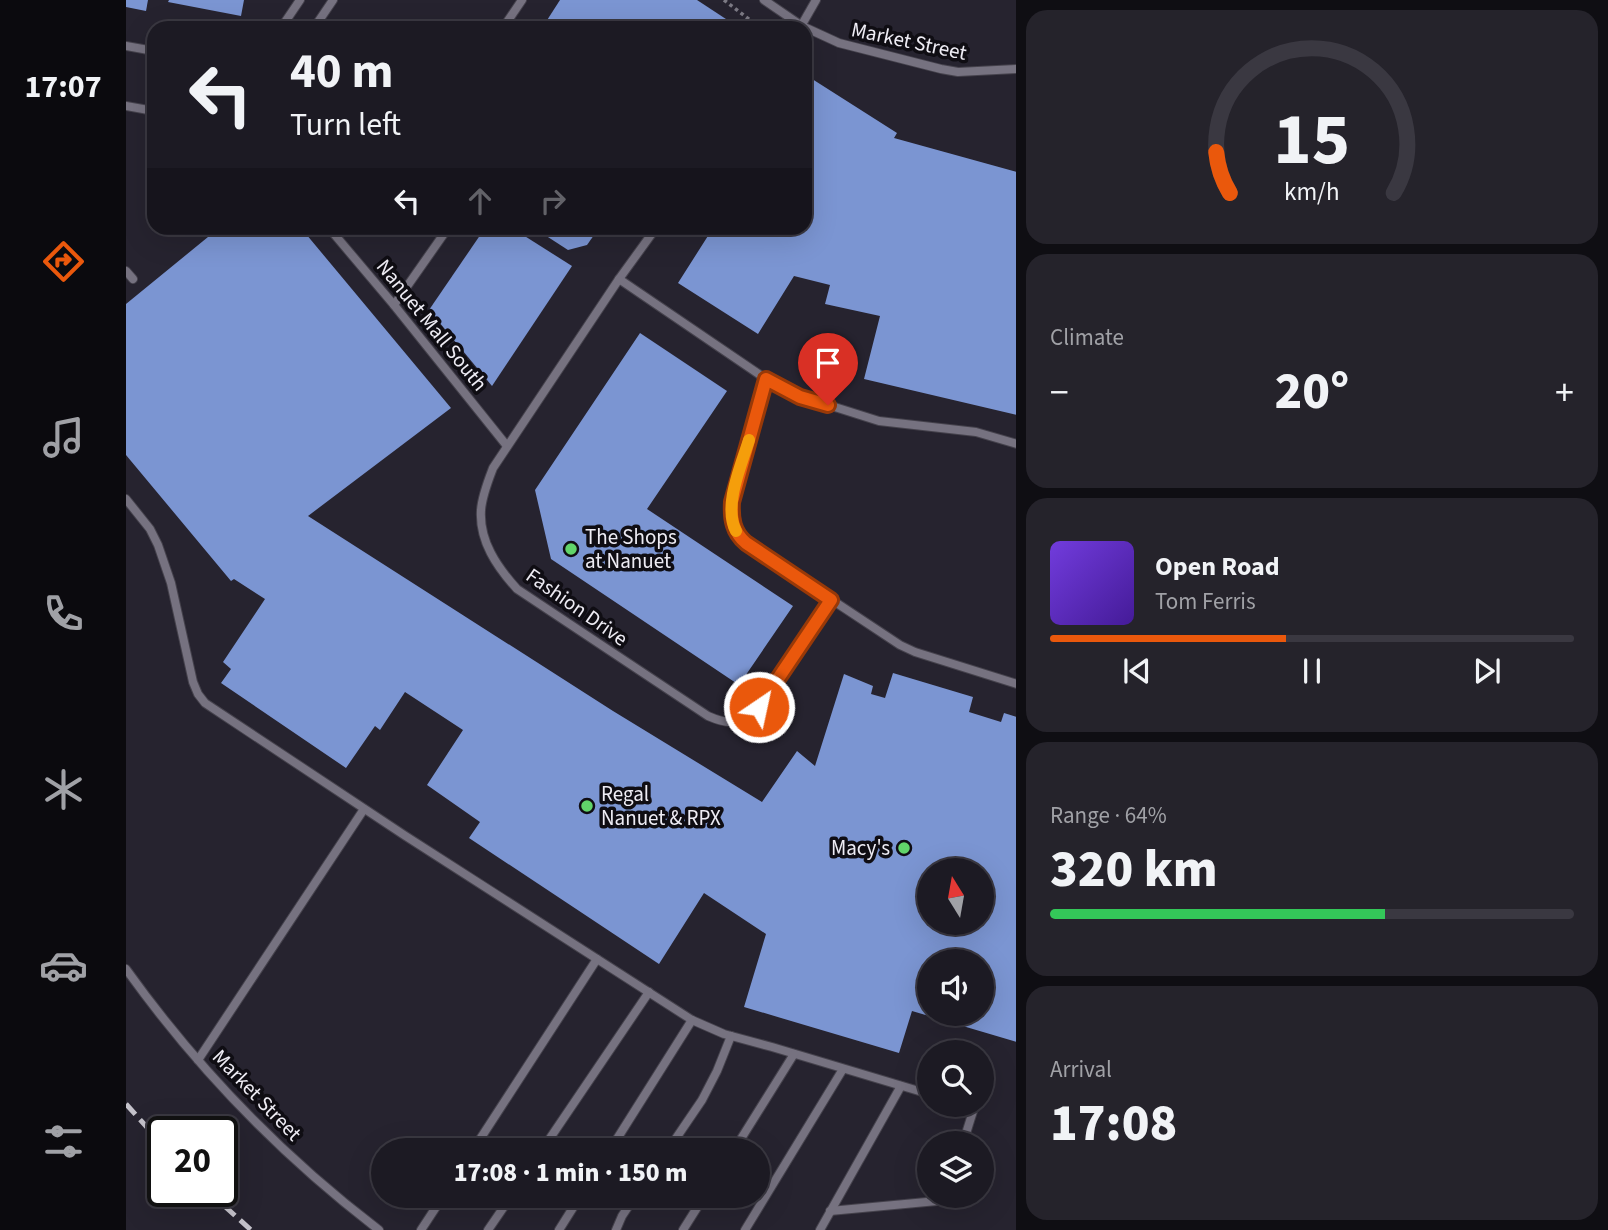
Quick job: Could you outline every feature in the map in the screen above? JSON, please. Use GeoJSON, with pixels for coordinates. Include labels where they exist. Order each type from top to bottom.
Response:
{"type":"FeatureCollection","features":[{"type":"Feature","properties":{"kind":"lane"},"geometry":{"type":"LineString","coordinates":[[286,21],[300,0]]}},
{"type":"Feature","properties":{"kind":"lane"},"geometry":{"type":"LineString","coordinates":[[319,21],[333,0]]}},
{"type":"Feature","properties":{"kind":"lane"},"geometry":{"type":"LineString","coordinates":[[508,21],[522,0]]}},
{"type":"Feature","properties":{"kind":"lane","name":"Market Street"},"geometry":{"type":"LineString","coordinates":[[764,0],[793,21]]}},
{"type":"Feature","properties":{"kind":"lane"},"geometry":{"type":"LineString","coordinates":[[804,21],[816,0]]}},
{"type":"Feature","properties":{"kind":"lane","name":"Market Street"},"geometry":{"type":"LineString","coordinates":[[812,32],[839,43],[941,69],[958,72],[1016,69]]}},
{"type":"Feature","properties":{"kind":"lane"},"geometry":{"type":"LineString","coordinates":[[126,46],[147,50]]}},
{"type":"Feature","properties":{"kind":"lane"},"geometry":{"type":"LineString","coordinates":[[126,106],[147,110]]}},
{"type":"Feature","properties":{"kind":"lane","name":"Nanuet Mall South"},"geometry":{"type":"LineString","coordinates":[[335,235],[394,304],[507,446]]}},
{"type":"Feature","properties":{"kind":"lane"},"geometry":{"type":"LineString","coordinates":[[394,304],[443,235]]}},
{"type":"Feature","properties":{"kind":"lane","name":"Fashion Drive"},"geometry":{"type":"LineString","coordinates":[[651,235],[492,468],[481,511],[483,532],[491,555],[502,573],[517,589],[708,716],[729,723],[746,720],[753,715],[831,600]]}},
{"type":"Feature","properties":{"kind":"lane"},"geometry":{"type":"LineString","coordinates":[[126,271],[132,279]]}},
{"type":"Feature","properties":{"kind":"lane"},"geometry":{"type":"LineString","coordinates":[[619,279],[766,379],[800,397],[879,421],[975,432],[1016,444]]}},
{"type":"Feature","properties":{"kind":"lane"},"geometry":{"type":"LineString","coordinates":[[766,379],[732,502],[733,527],[738,536],[900,645],[1016,684]]}},
{"type":"Feature","properties":{"kind":"lane"},"geometry":{"type":"LineString","coordinates":[[126,499],[150,529],[158,545],[171,583],[193,682],[205,703],[692,1020],[731,1036],[917,1091]]}},
{"type":"Feature","properties":{"kind":"lane"},"geometry":{"type":"LineString","coordinates":[[198,1060],[364,809]]}},
{"type":"Feature","properties":{"kind":"lane"},"geometry":{"type":"LineString","coordinates":[[481,1138],[597,959]]}},
{"type":"Feature","properties":{"kind":"lane","name":"Market Street"},"geometry":{"type":"LineString","coordinates":[[126,969],[198,1060],[277,1143],[379,1230]]}},
{"type":"Feature","properties":{"kind":"lane"},"geometry":{"type":"LineString","coordinates":[[550,1138],[649,992]]}},
{"type":"Feature","properties":{"kind":"lane"},"geometry":{"type":"LineString","coordinates":[[618,1138],[692,1020]]}},
{"type":"Feature","properties":{"kind":"lane"},"geometry":{"type":"LineString","coordinates":[[676,1138],[702,1100],[731,1036]]}},
{"type":"Feature","properties":{"kind":"lane"},"geometry":{"type":"LineString","coordinates":[[742,1138],[794,1054]]}},
{"type":"Feature","properties":{"kind":"lane"},"geometry":{"type":"LineString","coordinates":[[746,1230],[843,1069]]}},
{"type":"Feature","properties":{"kind":"lane"},"geometry":{"type":"LineString","coordinates":[[820,1230],[901,1086]]}},
{"type":"Feature","properties":{"kind":"lane"},"geometry":{"type":"LineString","coordinates":[[830,1211],[917,1204]]}},
{"type":"Feature","properties":{"kind":"lane"},"geometry":{"type":"LineString","coordinates":[[421,1230],[435,1208]]}},
{"type":"Feature","properties":{"kind":"lane"},"geometry":{"type":"LineString","coordinates":[[488,1230],[503,1208]]}},
{"type":"Feature","properties":{"kind":"lane"},"geometry":{"type":"LineString","coordinates":[[559,1230],[573,1208]]}},
{"type":"Feature","properties":{"kind":"lane"},"geometry":{"type":"LineString","coordinates":[[616,1230],[627,1208]]}},
{"type":"Feature","properties":{"kind":"lane"},"geometry":{"type":"LineString","coordinates":[[683,1230],[697,1208]]}},
{"type":"Feature","properties":{"kind":"path"},"geometry":{"type":"LineString","coordinates":[[724,0],[750,21]]}},
{"type":"Feature","properties":{"kind":"building"},"geometry":{"type":"Polygon","coordinates":[[[126,0],[148,0],[146,11],[126,7],[126,0]]]}},
{"type":"Feature","properties":{"kind":"building"},"geometry":{"type":"Polygon","coordinates":[[[244,0],[241,16],[168,2],[244,0]]]}},
{"type":"Feature","properties":{"kind":"building"},"geometry":{"type":"Polygon","coordinates":[[[560,0],[697,0],[729,21],[546,21],[560,0]]]}},
{"type":"Feature","properties":{"kind":"building"},"geometry":{"type":"Polygon","coordinates":[[[812,79],[897,133],[894,138],[1016,172],[1016,415],[864,379],[880,316],[825,304],[830,285],[794,276],[758,334],[678,283],[709,235],[812,235],[812,79]]]}},
{"type":"Feature","properties":{"kind":"building"},"geometry":{"type":"Polygon","coordinates":[[[210,235],[307,235],[451,408],[308,516],[613,711],[762,802],[797,751],[815,766],[844,674],[873,686],[871,694],[885,698],[893,673],[973,697],[969,712],[1001,722],[1004,713],[1016,717],[1016,1042],[963,1026],[994,1026],[994,949],[917,949],[917,1012],[912,1011],[899,1053],[744,1007],[766,934],[704,893],[659,964],[469,838],[480,822],[427,785],[463,730],[405,692],[380,730],[375,726],[346,768],[221,683],[231,669],[223,662],[265,599],[234,579],[231,581],[126,455],[126,304],[210,235]]]}},
{"type":"Feature","properties":{"kind":"building"},"geometry":{"type":"Polygon","coordinates":[[[480,235],[523,235],[572,266],[492,386],[429,310],[480,235]]]}},
{"type":"Feature","properties":{"kind":"building"},"geometry":{"type":"Polygon","coordinates":[[[545,235],[594,235],[587,245],[568,250],[545,235]]]}},
{"type":"Feature","properties":{"kind":"building"},"geometry":{"type":"Polygon","coordinates":[[[640,333],[727,391],[647,509],[793,606],[739,685],[551,559],[535,490],[640,333]]]}},
{"type":"Feature","properties":{"kind":"railway"},"geometry":{"type":"LineString","coordinates":[[126,1104],[147,1127]]}},
{"type":"Feature","properties":{"kind":"railway"},"geometry":{"type":"LineString","coordinates":[[226,1207],[251,1230]]}},
{"type":"Feature","properties":{"kind":"slow traffic"},"geometry":{"type":"LineString","coordinates":[[736,531],[731,515],[732,502],[749,440]]}},
{"type":"Feature","properties":{"kind":"place","name":"The Shops at Nanuet"},"geometry":{"type":"Point","coordinates":[571,549]}},
{"type":"Feature","properties":{"kind":"place","name":"Regal Nanuet & RPX"},"geometry":{"type":"Point","coordinates":[587,806]}},
{"type":"Feature","properties":{"kind":"place","name":"Macy's"},"geometry":{"type":"Point","coordinates":[904,848]}},
{"type":"Feature","properties":{"kind":"route"},"geometry":{"type":"LineString","coordinates":[[759,707],[831,600],[738,536],[733,527],[732,502],[766,379],[800,397],[828,405]]}}]}
